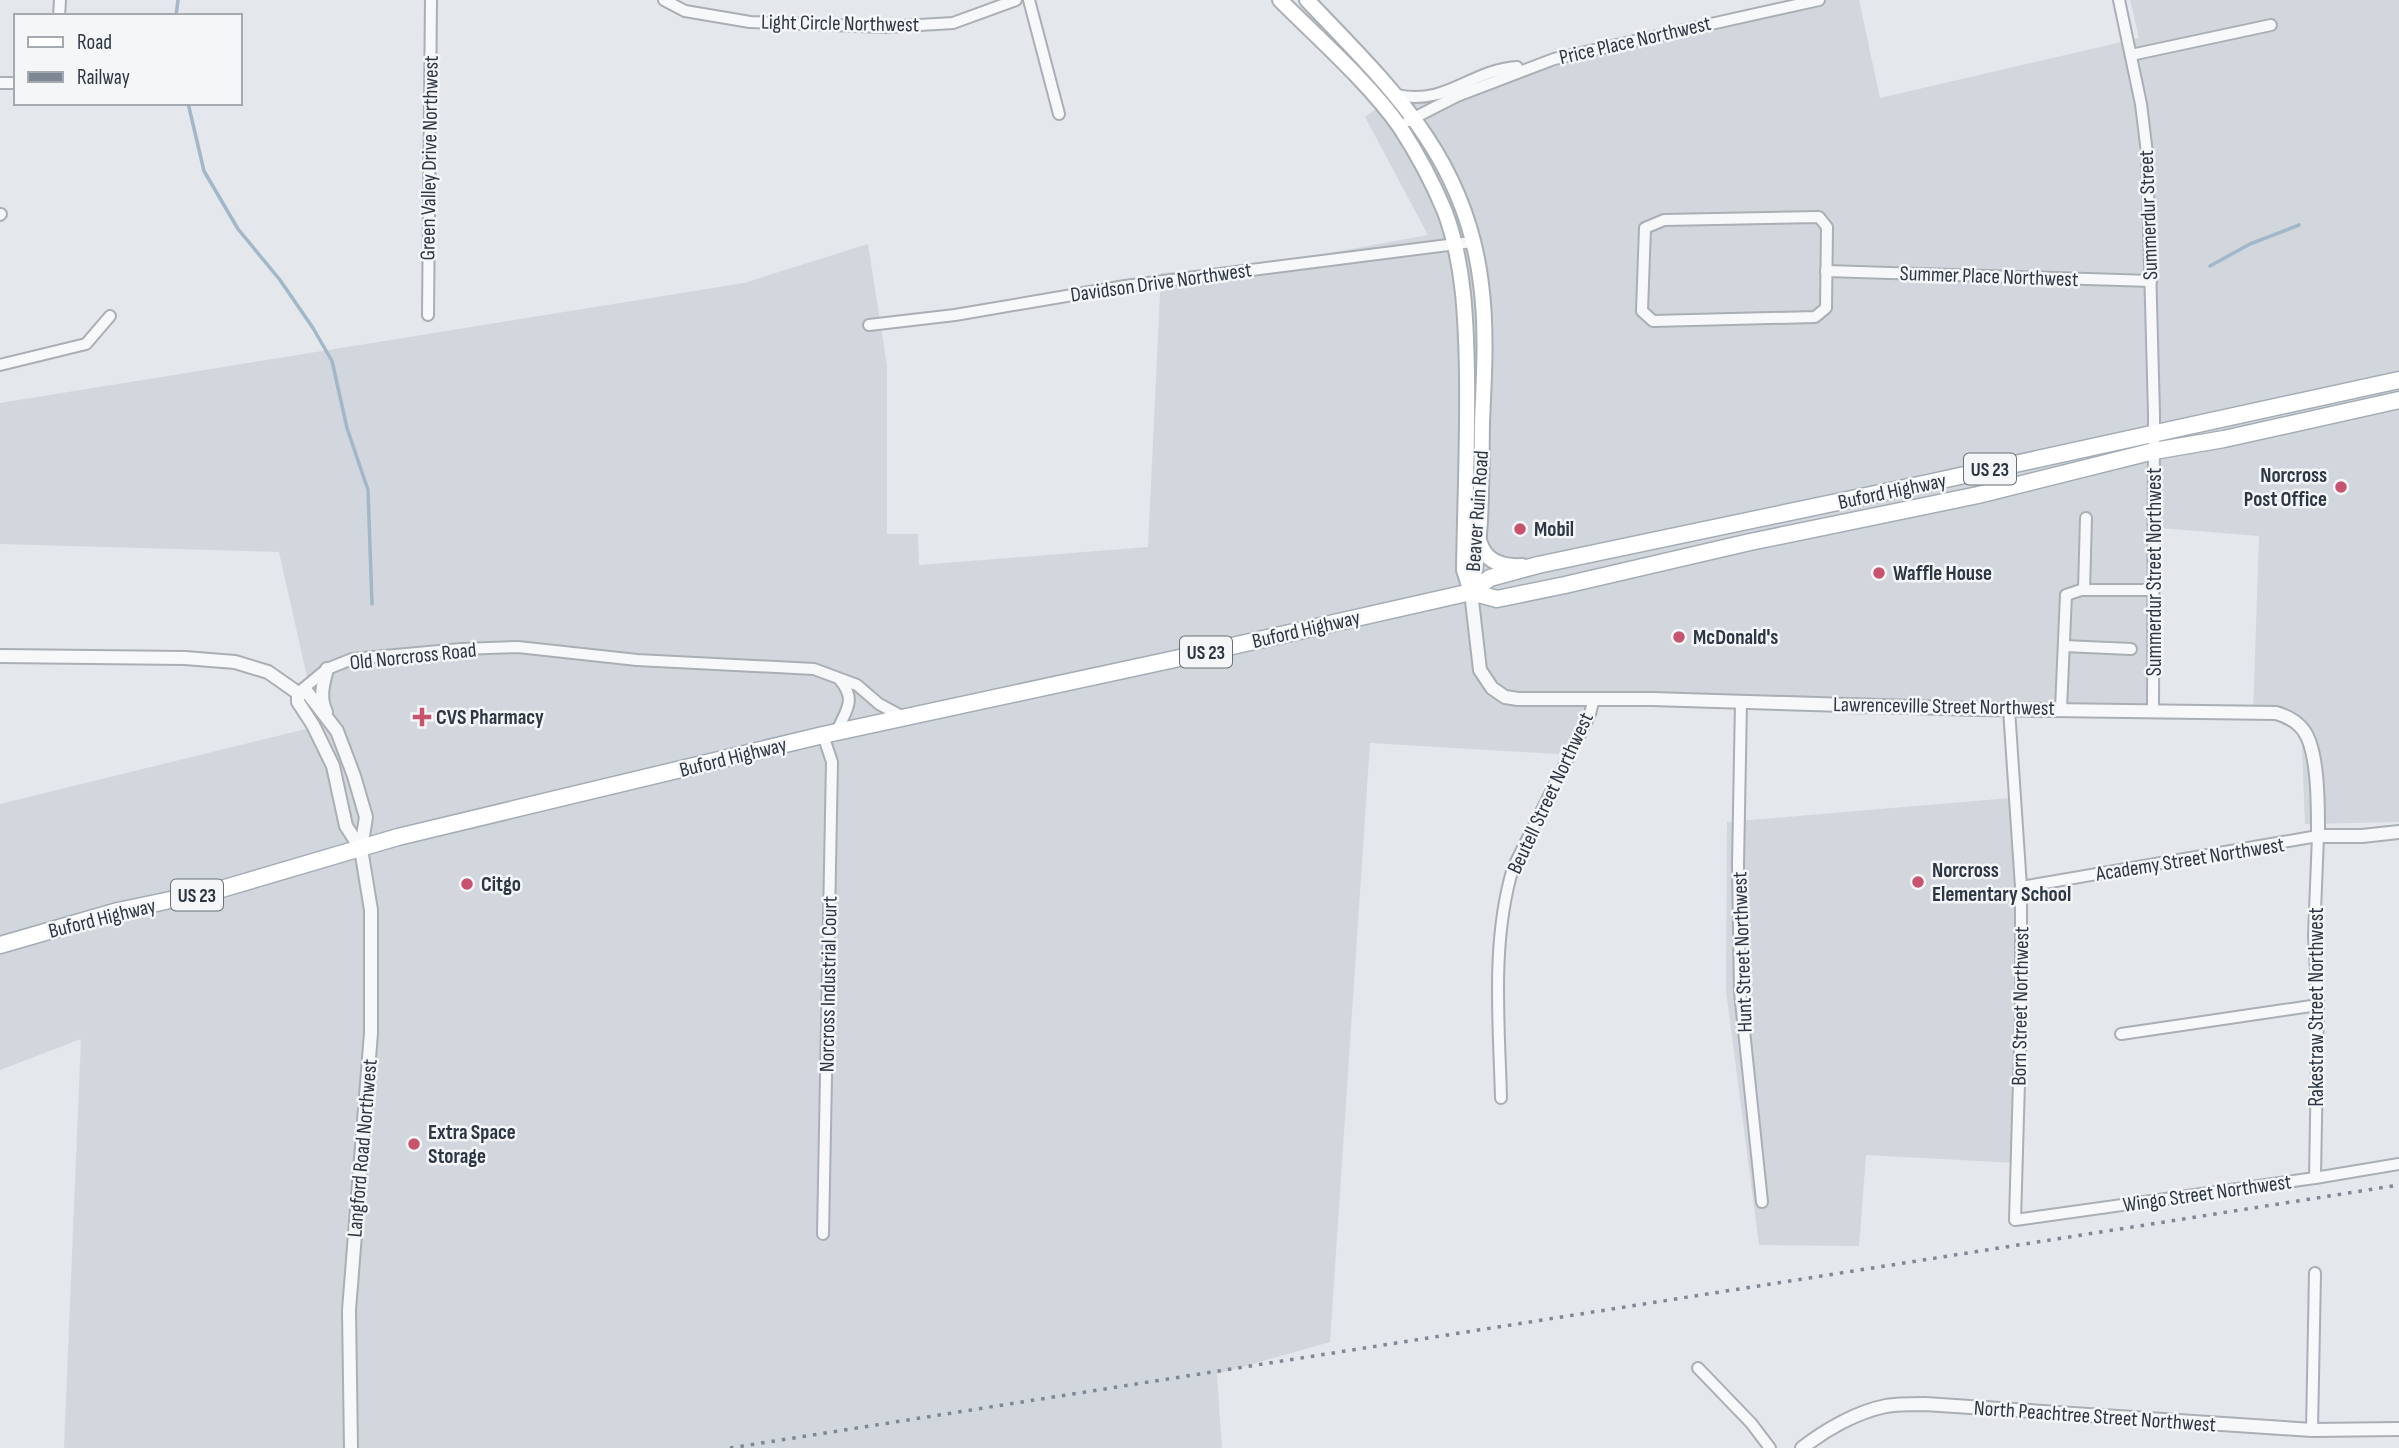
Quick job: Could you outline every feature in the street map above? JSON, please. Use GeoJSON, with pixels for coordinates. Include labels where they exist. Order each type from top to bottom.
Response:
{"type":"FeatureCollection","features":[{"type":"Feature","properties":{"kind":"main road","name":"Beaver Ruin Road"},"geometry":{"type":"LineString","coordinates":[[1280,0],[1370,92],[1399,127],[1426,171],[1445,213],[1466,309],[1468,405],[1464,570],[1471,592]]}},
{"type":"Feature","properties":{"kind":"main road","name":"Beaver Ruin Road"},"geometry":{"type":"LineString","coordinates":[[1307,0],[1415,117],[1451,175],[1467,219],[1481,283],[1483,324],[1480,542],[1471,592]]}},
{"type":"Feature","properties":{"kind":"main road","name":"Buford Highway"},"geometry":{"type":"LineString","coordinates":[[0,945],[118,911],[218,890],[398,837],[830,733],[1471,592],[1490,578],[1538,565],[2399,380]]}},
{"type":"Feature","properties":{"kind":"main road","name":"Buford Highway"},"geometry":{"type":"LineString","coordinates":[[1471,592],[1497,599],[1979,495],[2154,451],[2224,439],[2399,400]]}},
{"type":"Feature","properties":{"kind":"main road"},"geometry":{"type":"LineString","coordinates":[[1775,515],[1780,536]]}},
{"type":"Feature","properties":{"kind":"main road"},"geometry":{"type":"LineString","coordinates":[[1480,542],[1483,552],[1493,561],[1507,567],[1538,565]]}},
{"type":"Feature","properties":{"kind":"street","name":"Green Valley Drive Northwest"},"geometry":{"type":"LineString","coordinates":[[428,315],[431,0]]}},
{"type":"Feature","properties":{"kind":"street","name":"Light Circle Northwest"},"geometry":{"type":"LineString","coordinates":[[664,0],[685,11],[750,22],[886,27],[953,23],[1016,0]]}},
{"type":"Feature","properties":{"kind":"street"},"geometry":{"type":"LineString","coordinates":[[1029,0],[1059,114]]}},
{"type":"Feature","properties":{"kind":"street","name":"Price Place Northwest"},"geometry":{"type":"LineString","coordinates":[[1399,127],[1457,96],[1567,55],[1819,0]]}},
{"type":"Feature","properties":{"kind":"street","name":"Summerdur Street"},"geometry":{"type":"LineString","coordinates":[[2119,0],[2141,104],[2147,153],[2154,433]]}},
{"type":"Feature","properties":{"kind":"street"},"geometry":{"type":"LineString","coordinates":[[2131,55],[2271,25]]}},
{"type":"Feature","properties":{"kind":"street","name":"Price Place Northwest"},"geometry":{"type":"LineString","coordinates":[[1397,95],[1413,99],[1434,97],[1486,74],[1511,67],[1534,66]]}},
{"type":"Feature","properties":{"kind":"street"},"geometry":{"type":"LineString","coordinates":[[1819,217],[1827,227],[1826,271],[1826,308],[1815,317],[1653,321],[1642,311],[1645,228],[1664,220],[1819,217]]}},
{"type":"Feature","properties":{"kind":"street","name":"Davidson Drive Northwest"},"geometry":{"type":"LineString","coordinates":[[869,324],[955,315],[1125,286],[1286,264],[1472,242]]}},
{"type":"Feature","properties":{"kind":"street","name":"Summer Place Northwest"},"geometry":{"type":"LineString","coordinates":[[1826,271],[2151,281]]}},
{"type":"Feature","properties":{"kind":"street"},"geometry":{"type":"LineString","coordinates":[[0,365],[86,344],[110,316]]}},
{"type":"Feature","properties":{"kind":"street","name":"Summerdur Street Northwest"},"geometry":{"type":"LineString","coordinates":[[2153,711],[2154,433]]}},
{"type":"Feature","properties":{"kind":"street"},"geometry":{"type":"LineString","coordinates":[[2084,590],[2086,518]]}},
{"type":"Feature","properties":{"kind":"street"},"geometry":{"type":"LineString","coordinates":[[2062,709],[2066,595],[2084,590],[2153,590]]}},
{"type":"Feature","properties":{"kind":"street","name":"Lawrenceville Street Northwest"},"geometry":{"type":"LineString","coordinates":[[1471,592],[1480,670],[1492,688],[1505,697],[1518,699],[1594,698],[2009,709],[2267,712],[2293,720],[2304,731],[2311,747],[2318,803],[2318,836]]}},
{"type":"Feature","properties":{"kind":"street"},"geometry":{"type":"LineString","coordinates":[[2064,646],[2131,649]]}},
{"type":"Feature","properties":{"kind":"street","name":"Old Norcross Road"},"geometry":{"type":"LineString","coordinates":[[298,693],[327,669],[352,659],[461,649],[518,648],[649,661],[814,669],[857,685],[879,704],[903,717]]}},
{"type":"Feature","properties":{"kind":"street"},"geometry":{"type":"LineString","coordinates":[[0,656],[185,658],[234,662],[268,672],[298,693]]}},
{"type":"Feature","properties":{"kind":"street"},"geometry":{"type":"LineString","coordinates":[[327,669],[321,688],[323,706],[331,722]]}},
{"type":"Feature","properties":{"kind":"street"},"geometry":{"type":"LineString","coordinates":[[830,733],[851,699],[840,680]]}},
{"type":"Feature","properties":{"kind":"street","name":"Langford Road Northwest"},"geometry":{"type":"LineString","coordinates":[[351,1448],[349,1310],[372,1016],[371,910],[361,849],[366,817],[337,731],[307,692],[298,693],[298,702],[313,725],[333,766],[346,826],[361,849]]}},
{"type":"Feature","properties":{"kind":"street","name":"Beutell Street Northwest"},"geometry":{"type":"LineString","coordinates":[[1501,1098],[1502,909],[1513,869],[1590,714],[1594,698]]}},
{"type":"Feature","properties":{"kind":"street","name":"Hunt Street Northwest"},"geometry":{"type":"LineString","coordinates":[[1741,702],[1740,992],[1762,1202]]}},
{"type":"Feature","properties":{"kind":"street","name":"Born Street Northwest"},"geometry":{"type":"LineString","coordinates":[[2009,709],[2021,887],[2021,1013],[2015,1220]]}},
{"type":"Feature","properties":{"kind":"street","name":"Norcross Industrial Court"},"geometry":{"type":"LineString","coordinates":[[823,1234],[832,762],[830,733]]}},
{"type":"Feature","properties":{"kind":"street"},"geometry":{"type":"LineString","coordinates":[[2318,836],[2362,836],[2399,832]]}},
{"type":"Feature","properties":{"kind":"street","name":"Academy Street Northwest"},"geometry":{"type":"LineString","coordinates":[[2021,887],[2318,836]]}},
{"type":"Feature","properties":{"kind":"street","name":"Rakestraw Street Northwest"},"geometry":{"type":"LineString","coordinates":[[2315,1178],[2318,1005],[2314,936],[2318,836]]}},
{"type":"Feature","properties":{"kind":"street"},"geometry":{"type":"LineString","coordinates":[[2121,1034],[2318,1005]]}},
{"type":"Feature","properties":{"kind":"street","name":"Wingo Street Northwest"},"geometry":{"type":"LineString","coordinates":[[2015,1220],[2399,1164]]}},
{"type":"Feature","properties":{"kind":"street"},"geometry":{"type":"LineString","coordinates":[[2312,1430],[2315,1273]]}},
{"type":"Feature","properties":{"kind":"street"},"geometry":{"type":"LineString","coordinates":[[1698,1368],[1751,1423],[1770,1448]]}},
{"type":"Feature","properties":{"kind":"street","name":"North Peachtree Street Northwest"},"geometry":{"type":"LineString","coordinates":[[1802,1448],[1815,1437],[1853,1417],[1886,1406],[1925,1404],[2312,1430],[2399,1429]]}},
{"type":"Feature","properties":{"kind":"shaded area"},"geometry":{"type":"Polygon","coordinates":[[[1818,0],[1859,0],[1880,98],[2139,38],[2130,0],[2399,0],[2399,822],[2305,824],[2301,721],[2253,717],[2259,536],[2147,527],[2155,709],[1857,715],[1690,699],[1590,698],[1573,755],[1370,743],[1330,1342],[1217,1374],[1222,1448],[64,1448],[81,1039],[0,1070],[0,804],[318,726],[279,552],[0,544],[0,403],[744,283],[868,244],[887,366],[887,534],[918,534],[919,565],[1148,547],[1161,273],[1280,262],[1428,235],[1365,117],[1392,98],[1549,59],[1818,0]]]}},
{"type":"Feature","properties":{"kind":"shaded area"},"geometry":{"type":"Polygon","coordinates":[[[2010,798],[2017,912],[2017,1163],[1866,1155],[1859,1246],[1759,1245],[1726,990],[1727,822],[2010,798]]]}},
{"type":"Feature","properties":{"kind":"waterway"},"geometry":{"type":"LineString","coordinates":[[176,14],[178,0]]}},
{"type":"Feature","properties":{"kind":"waterway"},"geometry":{"type":"LineString","coordinates":[[188,105],[204,171],[238,229],[280,280],[332,361],[347,428],[368,490],[372,604]]}},
{"type":"Feature","properties":{"kind":"waterway"},"geometry":{"type":"LineString","coordinates":[[2210,266],[2250,244],[2299,225]]}},
{"type":"Feature","properties":{"kind":"railway"},"geometry":{"type":"LineString","coordinates":[[730,1448],[2399,1185]]}},
{"type":"Feature","properties":{"kind":"place","name":"Norcross Post Office"},"geometry":{"type":"Point","coordinates":[2341,487]}},
{"type":"Feature","properties":{"kind":"place","name":"Mobil"},"geometry":{"type":"Point","coordinates":[1520,529]}},
{"type":"Feature","properties":{"kind":"place","name":"Waffle House"},"geometry":{"type":"Point","coordinates":[1879,573]}},
{"type":"Feature","properties":{"kind":"place","name":"McDonald's"},"geometry":{"type":"Point","coordinates":[1679,637]}},
{"type":"Feature","properties":{"kind":"place","name":"CVS Pharmacy"},"geometry":{"type":"Point","coordinates":[422,717]}},
{"type":"Feature","properties":{"kind":"place","name":"Norcross Elementary School"},"geometry":{"type":"Point","coordinates":[1918,882]}},
{"type":"Feature","properties":{"kind":"place","name":"Citgo"},"geometry":{"type":"Point","coordinates":[467,884]}},
{"type":"Feature","properties":{"kind":"place","name":"Extra Space Storage"},"geometry":{"type":"Point","coordinates":[414,1144]}}]}
